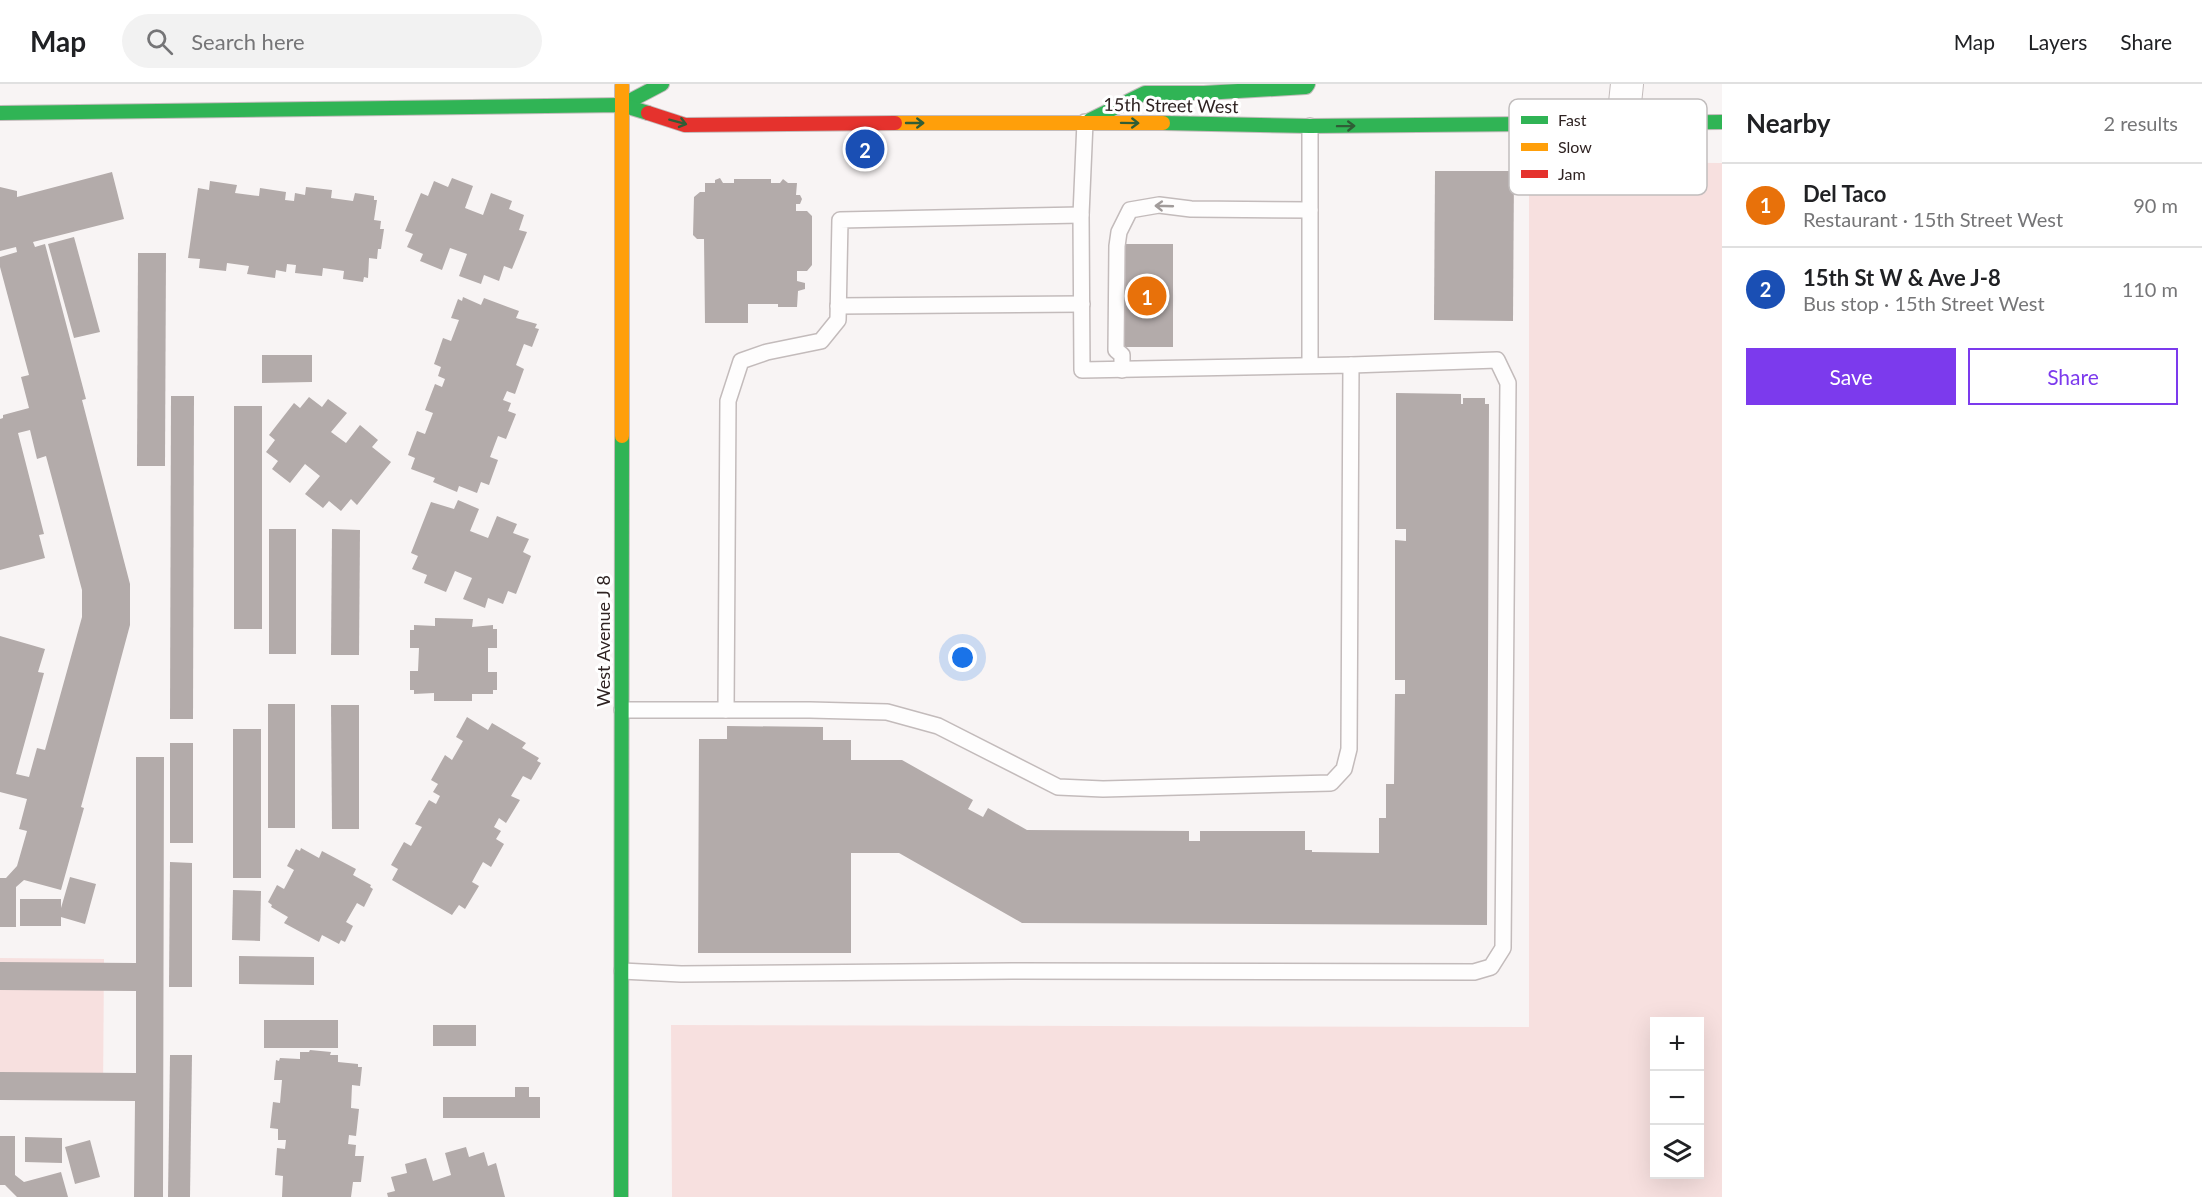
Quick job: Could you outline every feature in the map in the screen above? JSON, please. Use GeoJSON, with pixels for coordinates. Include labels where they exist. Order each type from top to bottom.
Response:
{"type":"FeatureCollection","features":[{"type":"Feature","properties":{"kind":"street","name":"West Avenue J 8"},"geometry":{"type":"LineString","coordinates":[[621,1197],[622,84]]}},
{"type":"Feature","properties":{"kind":"street","name":"15th Street West"},"geometry":{"type":"LineString","coordinates":[[622,105],[662,84]]}},
{"type":"Feature","properties":{"kind":"street"},"geometry":{"type":"LineString","coordinates":[[1085,122],[1144,93],[1204,93],[1306,87],[1308,84]]}},
{"type":"Feature","properties":{"kind":"street"},"geometry":{"type":"LineString","coordinates":[[1625,99],[1627,84]]}},
{"type":"Feature","properties":{"kind":"street","name":"15th Street West"},"geometry":{"type":"LineString","coordinates":[[0,113],[622,105],[685,125],[1085,122],[1310,126],[1509,123]]}},
{"type":"Feature","properties":{"kind":"lane"},"geometry":{"type":"LineString","coordinates":[[622,971],[681,974],[1012,971],[1474,972],[1491,967],[1503,948],[1508,383],[1497,360],[1082,370],[1081,214],[1085,122]]}},
{"type":"Feature","properties":{"kind":"lane"},"geometry":{"type":"LineString","coordinates":[[1310,126],[1310,365]]}},
{"type":"Feature","properties":{"kind":"lane"},"geometry":{"type":"LineString","coordinates":[[1122,369],[1122,355],[1116,350],[1117,246],[1119,232],[1131,210],[1159,205],[1222,210],[1310,210]]}},
{"type":"Feature","properties":{"kind":"lane"},"geometry":{"type":"LineString","coordinates":[[726,710],[728,401],[741,361],[767,352],[821,341],[838,321],[840,220],[1081,214]]}},
{"type":"Feature","properties":{"kind":"lane"},"geometry":{"type":"LineString","coordinates":[[838,306],[1082,304]]}},
{"type":"Feature","properties":{"kind":"lane"},"geometry":{"type":"LineString","coordinates":[[622,710],[887,712],[938,726],[1058,787],[1103,789],[1331,783],[1344,769],[1349,749],[1351,364]]}},
{"type":"Feature","properties":{"kind":"shaded area"},"geometry":{"type":"Polygon","coordinates":[[[1707,163],[1722,163],[1722,1197],[672,1197],[671,1025],[1529,1027],[1529,195],[1707,195],[1707,163]]]}},
{"type":"Feature","properties":{"kind":"shaded area"},"geometry":{"type":"Polygon","coordinates":[[[0,958],[104,959],[103,1095],[0,1095],[0,958]]]}},
{"type":"Feature","properties":{"kind":"building"},"geometry":{"type":"Polygon","coordinates":[[[1435,171],[1509,171],[1509,195],[1514,195],[1513,321],[1434,320],[1435,171]]]}},
{"type":"Feature","properties":{"kind":"building"},"geometry":{"type":"Polygon","coordinates":[[[112,172],[124,219],[33,242],[35,247],[45,244],[86,399],[82,400],[130,584],[130,625],[61,890],[24,880],[16,887],[16,927],[0,927],[0,878],[6,878],[17,866],[27,831],[19,829],[27,799],[0,792],[0,636],[45,649],[38,672],[44,673],[16,774],[29,777],[37,748],[45,750],[82,617],[82,590],[46,456],[37,459],[30,430],[18,433],[44,534],[39,535],[45,558],[0,570],[0,419],[3,415],[29,408],[21,377],[29,375],[0,267],[0,257],[17,252],[16,247],[0,251],[0,187],[17,191],[17,197],[112,172]]]}},
{"type":"Feature","properties":{"kind":"building"},"geometry":{"type":"Polygon","coordinates":[[[452,178],[473,186],[465,208],[483,215],[491,193],[512,201],[509,209],[524,215],[519,230],[527,232],[512,269],[504,266],[499,281],[484,275],[481,284],[459,276],[467,254],[450,248],[442,270],[420,261],[423,254],[407,247],[413,234],[405,231],[421,193],[428,196],[434,181],[448,187],[452,178]]]}},
{"type":"Feature","properties":{"kind":"building"},"geometry":{"type":"Polygon","coordinates":[[[720,178],[723,183],[734,183],[734,179],[771,179],[771,183],[780,183],[783,179],[788,183],[797,183],[796,195],[800,195],[802,199],[800,204],[796,204],[796,211],[807,211],[812,216],[812,265],[807,271],[797,271],[797,281],[805,283],[805,289],[798,291],[797,307],[778,307],[778,304],[748,304],[748,323],[705,323],[704,239],[697,239],[693,235],[694,197],[700,192],[705,192],[705,183],[715,183],[715,180],[720,178]]]}},
{"type":"Feature","properties":{"kind":"building"},"geometry":{"type":"Polygon","coordinates":[[[210,181],[237,185],[235,193],[259,196],[260,188],[286,192],[285,200],[294,201],[295,193],[305,195],[306,187],[332,190],[331,198],[353,201],[355,193],[374,196],[374,200],[377,200],[374,220],[381,221],[380,229],[384,229],[377,259],[369,258],[368,278],[364,277],[363,282],[343,279],[344,271],[323,268],[322,276],[295,273],[296,265],[287,264],[286,272],[276,270],[275,278],[247,274],[249,266],[227,263],[226,271],[199,268],[200,259],[188,258],[198,188],[209,190],[210,181]]]}},
{"type":"Feature","properties":{"kind":"building"},"geometry":{"type":"Polygon","coordinates":[[[74,237],[100,332],[74,338],[48,244],[74,237]]]}},
{"type":"Feature","properties":{"kind":"building"},"geometry":{"type":"Polygon","coordinates":[[[1121,244],[1173,244],[1173,347],[1121,347],[1121,244]]]}},
{"type":"Feature","properties":{"kind":"building"},"geometry":{"type":"Polygon","coordinates":[[[138,253],[166,253],[165,466],[137,466],[138,253]]]}},
{"type":"Feature","properties":{"kind":"building"},"geometry":{"type":"Polygon","coordinates":[[[463,297],[481,305],[484,298],[519,311],[516,318],[537,324],[535,328],[539,329],[532,347],[524,344],[516,365],[524,369],[515,394],[507,391],[503,400],[511,403],[508,411],[516,414],[506,439],[498,436],[490,457],[498,460],[489,485],[481,482],[477,493],[459,486],[457,492],[433,482],[435,478],[411,469],[415,458],[408,455],[417,431],[425,434],[433,413],[425,410],[435,384],[442,387],[445,379],[438,376],[441,367],[434,364],[443,338],[451,341],[459,320],[451,318],[458,299],[462,301],[463,297]]]}},
{"type":"Feature","properties":{"kind":"building"},"geometry":{"type":"Polygon","coordinates":[[[262,355],[312,355],[312,382],[262,383],[262,355]]]}},
{"type":"Feature","properties":{"kind":"building"},"geometry":{"type":"Polygon","coordinates":[[[1396,393],[1461,394],[1461,404],[1463,404],[1463,398],[1485,398],[1485,404],[1489,404],[1487,925],[1022,923],[899,853],[851,853],[851,953],[698,953],[699,739],[727,739],[727,726],[823,727],[823,740],[851,740],[851,760],[902,760],[973,800],[968,809],[983,817],[988,808],[1027,830],[1189,831],[1189,841],[1200,841],[1200,831],[1305,831],[1305,850],[1379,853],[1379,818],[1386,818],[1386,784],[1394,784],[1395,694],[1405,694],[1405,680],[1395,680],[1395,540],[1406,541],[1406,529],[1396,529],[1396,393]]]}},
{"type":"Feature","properties":{"kind":"building"},"geometry":{"type":"Polygon","coordinates":[[[171,396],[194,396],[193,719],[170,719],[171,396]]]}},
{"type":"Feature","properties":{"kind":"building"},"geometry":{"type":"Polygon","coordinates":[[[309,397],[322,407],[328,399],[347,413],[331,432],[346,443],[360,425],[378,440],[372,447],[391,462],[357,505],[351,499],[341,511],[329,501],[323,508],[305,494],[320,476],[305,464],[290,483],[272,469],[278,461],[266,452],[275,440],[269,435],[294,403],[300,408],[309,397]]]}},
{"type":"Feature","properties":{"kind":"building"},"geometry":{"type":"Polygon","coordinates":[[[234,406],[262,406],[262,629],[234,629],[234,406]]]}},
{"type":"Feature","properties":{"kind":"building"},"geometry":{"type":"Polygon","coordinates":[[[458,500],[479,509],[470,531],[488,538],[497,516],[517,524],[513,533],[529,539],[523,552],[531,556],[516,594],[508,591],[503,604],[488,598],[485,608],[463,599],[472,578],[455,571],[446,592],[424,583],[427,575],[412,569],[418,556],[411,553],[431,502],[454,509],[458,500]]]}},
{"type":"Feature","properties":{"kind":"building"},"geometry":{"type":"Polygon","coordinates":[[[269,529],[296,529],[296,654],[269,654],[269,529]]]}},
{"type":"Feature","properties":{"kind":"building"},"geometry":{"type":"Polygon","coordinates":[[[332,529],[360,530],[359,655],[331,655],[332,529]]]}},
{"type":"Feature","properties":{"kind":"building"},"geometry":{"type":"Polygon","coordinates":[[[435,618],[473,619],[472,627],[493,625],[493,629],[497,629],[497,648],[488,648],[488,672],[497,672],[497,690],[493,690],[493,694],[472,694],[472,701],[434,701],[434,693],[414,694],[414,690],[410,690],[410,671],[418,671],[419,648],[410,648],[410,630],[414,630],[414,625],[435,626],[435,618]]]}},
{"type":"Feature","properties":{"kind":"building"},"geometry":{"type":"Polygon","coordinates":[[[268,704],[295,704],[295,828],[268,828],[268,704]]]}},
{"type":"Feature","properties":{"kind":"building"},"geometry":{"type":"Polygon","coordinates":[[[331,705],[359,705],[359,829],[332,829],[331,705]]]}},
{"type":"Feature","properties":{"kind":"building"},"geometry":{"type":"Polygon","coordinates":[[[467,717],[488,730],[492,723],[526,743],[522,748],[539,758],[537,761],[541,763],[531,780],[523,776],[511,796],[520,800],[506,823],[499,818],[494,827],[501,831],[496,839],[504,844],[491,867],[483,862],[472,882],[479,886],[465,909],[459,905],[452,915],[392,880],[398,869],[391,865],[404,842],[411,846],[422,827],[415,824],[429,800],[436,804],[440,796],[433,792],[438,784],[431,780],[445,755],[452,760],[463,741],[456,737],[467,717]]]}},
{"type":"Feature","properties":{"kind":"building"},"geometry":{"type":"Polygon","coordinates":[[[233,729],[261,729],[261,878],[233,878],[233,729]]]}},
{"type":"Feature","properties":{"kind":"building"},"geometry":{"type":"Polygon","coordinates":[[[170,743],[193,743],[193,843],[170,843],[170,743]]]}},
{"type":"Feature","properties":{"kind":"building"},"geometry":{"type":"Polygon","coordinates":[[[136,757],[164,757],[163,1197],[134,1197],[135,1101],[0,1100],[0,1072],[136,1073],[136,991],[0,990],[0,962],[136,963],[136,757]]]}},
{"type":"Feature","properties":{"kind":"building"},"geometry":{"type":"Polygon","coordinates":[[[301,848],[319,858],[322,851],[356,869],[353,875],[371,885],[373,889],[364,907],[357,903],[346,922],[353,926],[345,942],[341,940],[339,944],[322,935],[319,942],[284,923],[288,917],[271,907],[272,905],[268,902],[277,885],[284,889],[294,870],[287,866],[296,849],[300,851],[301,848]]]}},
{"type":"Feature","properties":{"kind":"building"},"geometry":{"type":"Polygon","coordinates":[[[170,862],[192,863],[192,987],[169,987],[170,862]]]}},
{"type":"Feature","properties":{"kind":"building"},"geometry":{"type":"Polygon","coordinates":[[[70,877],[96,884],[85,924],[61,917],[61,926],[20,926],[20,899],[61,899],[61,908],[70,877]]]}},
{"type":"Feature","properties":{"kind":"building"},"geometry":{"type":"Polygon","coordinates":[[[233,890],[261,891],[260,941],[232,940],[233,890]]]}},
{"type":"Feature","properties":{"kind":"building"},"geometry":{"type":"Polygon","coordinates":[[[239,956],[314,957],[314,985],[239,984],[239,956]]]}},
{"type":"Feature","properties":{"kind":"building"},"geometry":{"type":"Polygon","coordinates":[[[264,1020],[338,1020],[338,1048],[264,1048],[264,1020]]]}},
{"type":"Feature","properties":{"kind":"building"},"geometry":{"type":"Polygon","coordinates":[[[433,1025],[476,1025],[476,1046],[433,1046],[433,1025]]]}},
{"type":"Feature","properties":{"kind":"building"},"geometry":{"type":"Polygon","coordinates":[[[310,1050],[331,1052],[330,1055],[338,1055],[338,1062],[358,1064],[358,1067],[362,1067],[360,1086],[352,1085],[351,1108],[359,1109],[356,1136],[349,1135],[348,1144],[356,1145],[355,1156],[364,1156],[361,1182],[353,1182],[351,1197],[282,1197],[283,1176],[275,1175],[277,1148],[285,1149],[286,1140],[278,1140],[278,1129],[270,1128],[273,1102],[280,1103],[282,1080],[274,1080],[276,1060],[279,1061],[280,1058],[300,1059],[300,1052],[310,1050]]]}},
{"type":"Feature","properties":{"kind":"building"},"geometry":{"type":"Polygon","coordinates":[[[170,1055],[192,1055],[190,1197],[168,1197],[170,1055]]]}},
{"type":"Feature","properties":{"kind":"building"},"geometry":{"type":"Polygon","coordinates":[[[515,1087],[529,1087],[529,1097],[540,1097],[540,1118],[443,1118],[443,1097],[515,1097],[515,1087]]]}},
{"type":"Feature","properties":{"kind":"building"},"geometry":{"type":"Polygon","coordinates":[[[0,1136],[15,1136],[15,1175],[24,1182],[61,1172],[68,1197],[17,1197],[5,1185],[0,1185],[0,1136]]]}},
{"type":"Feature","properties":{"kind":"building"},"geometry":{"type":"Polygon","coordinates":[[[25,1137],[62,1138],[62,1163],[25,1162],[25,1137]]]}},
{"type":"Feature","properties":{"kind":"building"},"geometry":{"type":"Polygon","coordinates":[[[90,1140],[100,1177],[75,1184],[65,1147],[90,1140]]]}},
{"type":"Feature","properties":{"kind":"building"},"geometry":{"type":"Polygon","coordinates":[[[466,1147],[469,1157],[484,1152],[488,1166],[496,1163],[505,1197],[388,1197],[387,1193],[395,1191],[391,1177],[407,1173],[405,1164],[426,1158],[433,1181],[451,1175],[445,1153],[466,1147]]]}},
{"type":"Feature","properties":{"kind":"traffic: fast"},"geometry":{"type":"LineString","coordinates":[[622,105],[662,84]]}},
{"type":"Feature","properties":{"kind":"traffic: fast"},"geometry":{"type":"LineString","coordinates":[[1090,120],[1145,93],[1204,93],[1306,87],[1308,84]]}},
{"type":"Feature","properties":{"kind":"traffic: fast"},"geometry":{"type":"LineString","coordinates":[[0,113],[622,105],[648,113]]}},
{"type":"Feature","properties":{"kind":"traffic: fast"},"geometry":{"type":"LineString","coordinates":[[1707,122],[1722,122]]}},
{"type":"Feature","properties":{"kind":"traffic: fast"},"geometry":{"type":"LineString","coordinates":[[1163,123],[1310,126],[1509,124]]}},
{"type":"Feature","properties":{"kind":"traffic: fast"},"geometry":{"type":"LineString","coordinates":[[621,1197],[622,436]]}},
{"type":"Feature","properties":{"kind":"traffic: slow"},"geometry":{"type":"LineString","coordinates":[[622,86],[622,436]]}},
{"type":"Feature","properties":{"kind":"traffic: slow"},"geometry":{"type":"LineString","coordinates":[[895,123],[1163,123]]}},
{"type":"Feature","properties":{"kind":"traffic: jam"},"geometry":{"type":"LineString","coordinates":[[648,113],[685,125],[895,123]]}},
{"type":"Feature","properties":{"kind":"place","name":"15th St W & Ave J-8"},"geometry":{"type":"Point","coordinates":[865,149]}},
{"type":"Feature","properties":{"kind":"place","name":"Del Taco"},"geometry":{"type":"Point","coordinates":[1147,296]}}]}
